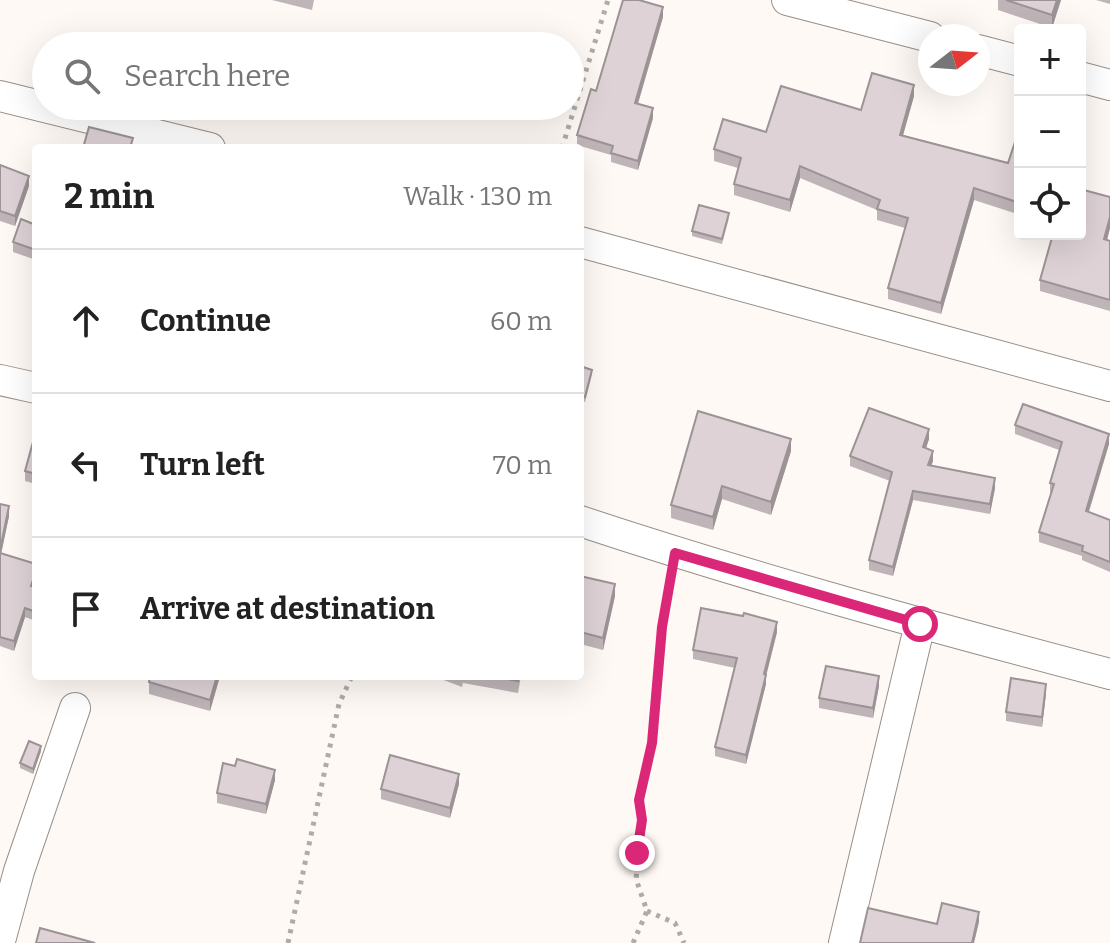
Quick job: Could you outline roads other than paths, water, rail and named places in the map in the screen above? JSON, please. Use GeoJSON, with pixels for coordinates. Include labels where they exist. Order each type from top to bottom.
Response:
{"type":"FeatureCollection","features":[{"type":"Feature","properties":{"kind":"street"},"geometry":{"type":"LineString","coordinates":[[787,0],[918,34]]}},
{"type":"Feature","properties":{"kind":"street"},"geometry":{"type":"LineString","coordinates":[[990,53],[1014,59]]}},
{"type":"Feature","properties":{"kind":"street"},"geometry":{"type":"LineString","coordinates":[[1086,79],[1110,85]]}},
{"type":"Feature","properties":{"kind":"street"},"geometry":{"type":"LineString","coordinates":[[0,96],[32,104]]}},
{"type":"Feature","properties":{"kind":"street"},"geometry":{"type":"LineString","coordinates":[[97,120],[194,144]]}},
{"type":"Feature","properties":{"kind":"street"},"geometry":{"type":"LineString","coordinates":[[584,243],[1110,386]]}},
{"type":"Feature","properties":{"kind":"street"},"geometry":{"type":"LineString","coordinates":[[0,380],[32,387]]}},
{"type":"Feature","properties":{"kind":"street"},"geometry":{"type":"LineString","coordinates":[[584,522],[675,553],[920,624],[1110,674]]}},
{"type":"Feature","properties":{"kind":"street"},"geometry":{"type":"LineString","coordinates":[[844,943],[920,624]]}},
{"type":"Feature","properties":{"kind":"street"},"geometry":{"type":"LineString","coordinates":[[0,941],[19,871],[75,708]]}}]}
